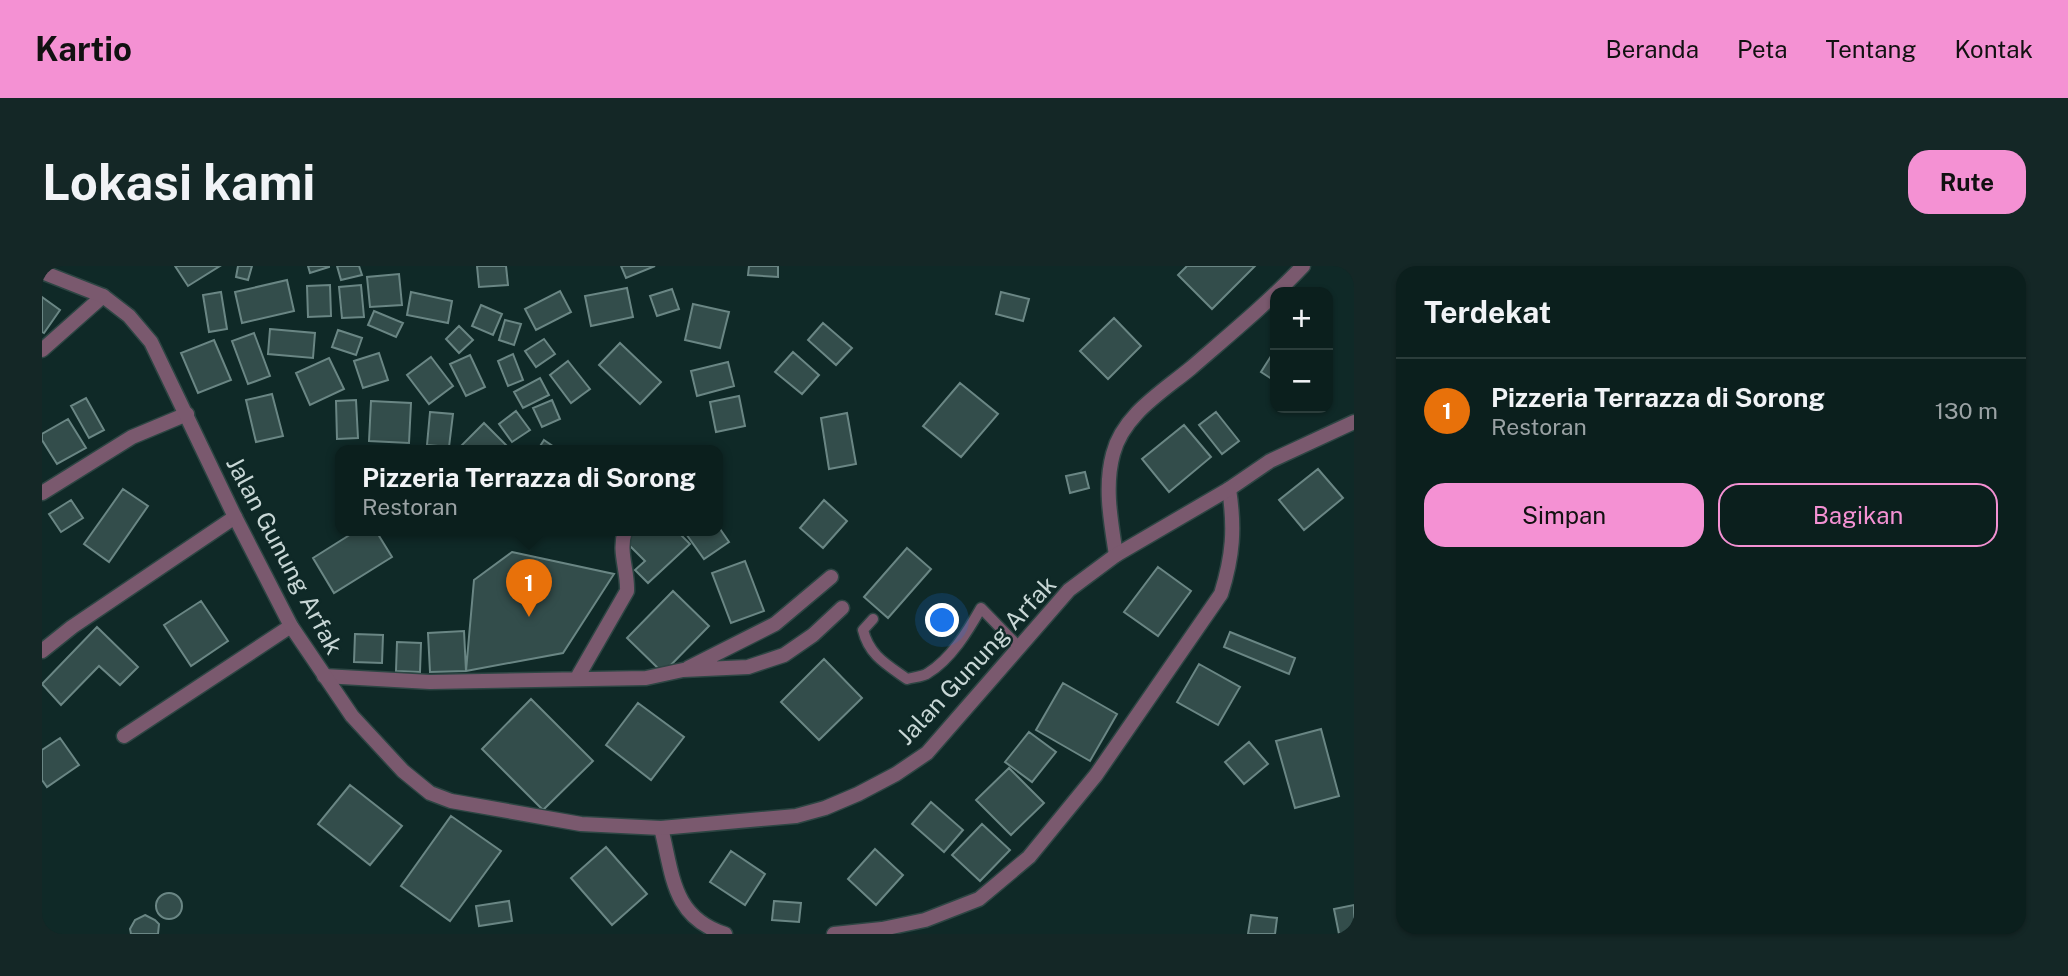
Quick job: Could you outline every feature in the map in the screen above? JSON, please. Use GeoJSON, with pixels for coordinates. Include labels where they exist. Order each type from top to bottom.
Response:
{"type":"FeatureCollection","features":[{"type":"Feature","properties":{"kind":"street"},"geometry":{"type":"LineString","coordinates":[[1116,555],[1108,480],[1112,454],[1121,432],[1139,411],[1303,266]]}},
{"type":"Feature","properties":{"kind":"street","name":"Jalan Gunung Arfak"},"geometry":{"type":"LineString","coordinates":[[42,272],[103,296],[130,316],[151,342],[235,517],[292,626],[352,716],[403,771],[430,793],[452,801],[581,824],[661,828],[796,816],[825,808],[858,794],[896,774],[927,753],[1069,590],[1116,555],[1229,489],[1270,461],[1354,422]]}},
{"type":"Feature","properties":{"kind":"street"},"geometry":{"type":"LineString","coordinates":[[42,350],[103,296]]}},
{"type":"Feature","properties":{"kind":"street"},"geometry":{"type":"LineString","coordinates":[[42,493],[132,437],[187,414]]}},
{"type":"Feature","properties":{"kind":"street"},"geometry":{"type":"LineString","coordinates":[[834,934],[882,932],[925,920],[979,899],[1029,857],[1096,775],[1220,594],[1227,575],[1234,525],[1229,489]]}},
{"type":"Feature","properties":{"kind":"street"},"geometry":{"type":"LineString","coordinates":[[42,651],[72,627],[235,517]]}},
{"type":"Feature","properties":{"kind":"street"},"geometry":{"type":"LineString","coordinates":[[577,678],[627,591],[628,580],[621,545],[624,536]]}},
{"type":"Feature","properties":{"kind":"street"},"geometry":{"type":"LineString","coordinates":[[683,670],[775,624],[831,577]]}},
{"type":"Feature","properties":{"kind":"street"},"geometry":{"type":"LineString","coordinates":[[324,676],[430,682],[646,678],[683,670],[748,667],[784,655],[813,635],[842,608]]}},
{"type":"Feature","properties":{"kind":"street"},"geometry":{"type":"LineString","coordinates":[[124,736],[292,626]]}},
{"type":"Feature","properties":{"kind":"street"},"geometry":{"type":"LineString","coordinates":[[661,828],[680,902],[706,928],[725,934]]}},
{"type":"Feature","properties":{"kind":"lane"},"geometry":{"type":"LineString","coordinates":[[873,619],[863,629],[866,643],[876,657],[907,679],[927,675],[940,664],[970,628],[981,608],[1019,647]]}},
{"type":"Feature","properties":{"kind":"building"},"geometry":{"type":"Polygon","coordinates":[[[175,266],[220,266],[188,286],[175,266]]]}},
{"type":"Feature","properties":{"kind":"building"},"geometry":{"type":"Polygon","coordinates":[[[238,266],[252,266],[248,280],[236,277],[238,266]]]}},
{"type":"Feature","properties":{"kind":"building"},"geometry":{"type":"Polygon","coordinates":[[[308,266],[329,266],[329,267],[310,273],[308,266]]]}},
{"type":"Feature","properties":{"kind":"building"},"geometry":{"type":"Polygon","coordinates":[[[337,266],[359,266],[362,275],[341,280],[337,266]]]}},
{"type":"Feature","properties":{"kind":"building"},"geometry":{"type":"Polygon","coordinates":[[[477,266],[506,266],[508,285],[479,287],[477,266]]]}},
{"type":"Feature","properties":{"kind":"building"},"geometry":{"type":"Polygon","coordinates":[[[621,266],[655,266],[626,278],[621,266]]]}},
{"type":"Feature","properties":{"kind":"building"},"geometry":{"type":"Polygon","coordinates":[[[749,266],[778,266],[778,277],[748,275],[749,266]]]}},
{"type":"Feature","properties":{"kind":"building"},"geometry":{"type":"Polygon","coordinates":[[[1187,266],[1255,266],[1212,309],[1178,275],[1187,266]]]}},
{"type":"Feature","properties":{"kind":"building"},"geometry":{"type":"Polygon","coordinates":[[[399,274],[402,305],[370,307],[367,277],[399,274]]]}},
{"type":"Feature","properties":{"kind":"building"},"geometry":{"type":"Polygon","coordinates":[[[287,280],[294,311],[242,323],[235,292],[287,280]]]}},
{"type":"Feature","properties":{"kind":"building"},"geometry":{"type":"Polygon","coordinates":[[[330,285],[331,316],[308,317],[307,286],[330,285]]]}},
{"type":"Feature","properties":{"kind":"building"},"geometry":{"type":"Polygon","coordinates":[[[361,285],[364,317],[342,318],[339,287],[361,285]]]}},
{"type":"Feature","properties":{"kind":"building"},"geometry":{"type":"Polygon","coordinates":[[[627,288],[633,317],[591,326],[585,296],[627,288]]]}},
{"type":"Feature","properties":{"kind":"building"},"geometry":{"type":"Polygon","coordinates":[[[672,289],[679,309],[657,316],[650,296],[672,289]]]}},
{"type":"Feature","properties":{"kind":"building"},"geometry":{"type":"Polygon","coordinates":[[[560,291],[571,312],[536,330],[525,309],[560,291]]]}},
{"type":"Feature","properties":{"kind":"building"},"geometry":{"type":"Polygon","coordinates":[[[221,292],[227,329],[209,332],[203,295],[221,292]]]}},
{"type":"Feature","properties":{"kind":"building"},"geometry":{"type":"Polygon","coordinates":[[[411,292],[452,301],[448,323],[407,315],[411,292]]]}},
{"type":"Feature","properties":{"kind":"building"},"geometry":{"type":"Polygon","coordinates":[[[1001,292],[1029,299],[1023,321],[996,314],[1001,292]]]}},
{"type":"Feature","properties":{"kind":"building"},"geometry":{"type":"Polygon","coordinates":[[[42,297],[60,310],[44,333],[42,332],[42,297]]]}},
{"type":"Feature","properties":{"kind":"building"},"geometry":{"type":"Polygon","coordinates":[[[693,304],[729,312],[720,348],[685,340],[693,304]]]}},
{"type":"Feature","properties":{"kind":"building"},"geometry":{"type":"Polygon","coordinates":[[[481,305],[502,314],[493,335],[472,326],[481,305]]]}},
{"type":"Feature","properties":{"kind":"building"},"geometry":{"type":"Polygon","coordinates":[[[374,311],[403,323],[396,337],[368,325],[374,311]]]}},
{"type":"Feature","properties":{"kind":"building"},"geometry":{"type":"Polygon","coordinates":[[[1114,318],[1141,346],[1108,379],[1080,351],[1114,318]]]}},
{"type":"Feature","properties":{"kind":"building"},"geometry":{"type":"Polygon","coordinates":[[[505,320],[521,324],[514,345],[499,340],[505,320]]]}},
{"type":"Feature","properties":{"kind":"building"},"geometry":{"type":"Polygon","coordinates":[[[823,323],[852,348],[836,365],[808,340],[823,323]]]}},
{"type":"Feature","properties":{"kind":"building"},"geometry":{"type":"Polygon","coordinates":[[[459,326],[473,340],[459,353],[446,339],[459,326]]]}},
{"type":"Feature","properties":{"kind":"building"},"geometry":{"type":"Polygon","coordinates":[[[270,329],[315,333],[313,358],[268,354],[270,329]]]}},
{"type":"Feature","properties":{"kind":"building"},"geometry":{"type":"Polygon","coordinates":[[[338,330],[362,338],[356,355],[332,347],[338,330]]]}},
{"type":"Feature","properties":{"kind":"building"},"geometry":{"type":"Polygon","coordinates":[[[254,333],[270,376],[248,384],[232,341],[254,333]]]}},
{"type":"Feature","properties":{"kind":"building"},"geometry":{"type":"Polygon","coordinates":[[[544,339],[555,354],[536,367],[525,351],[544,339]]]}},
{"type":"Feature","properties":{"kind":"building"},"geometry":{"type":"Polygon","coordinates":[[[214,340],[231,380],[198,393],[181,353],[214,340]]]}},
{"type":"Feature","properties":{"kind":"building"},"geometry":{"type":"Polygon","coordinates":[[[620,343],[661,382],[640,404],[599,365],[620,343]]]}},
{"type":"Feature","properties":{"kind":"building"},"geometry":{"type":"Polygon","coordinates":[[[793,352],[819,375],[802,394],[775,372],[793,352]]]}},
{"type":"Feature","properties":{"kind":"building"},"geometry":{"type":"Polygon","coordinates":[[[379,353],[388,380],[363,388],[354,361],[379,353]]]}},
{"type":"Feature","properties":{"kind":"building"},"geometry":{"type":"Polygon","coordinates":[[[513,354],[523,380],[508,386],[498,361],[513,354]]]}},
{"type":"Feature","properties":{"kind":"building"},"geometry":{"type":"Polygon","coordinates":[[[470,355],[485,387],[466,396],[450,364],[470,355]]]}},
{"type":"Feature","properties":{"kind":"building"},"geometry":{"type":"Polygon","coordinates":[[[431,357],[453,386],[429,404],[407,375],[431,357]]]}},
{"type":"Feature","properties":{"kind":"building"},"geometry":{"type":"Polygon","coordinates":[[[329,358],[344,389],[310,405],[296,373],[329,358]]]}},
{"type":"Feature","properties":{"kind":"building"},"geometry":{"type":"Polygon","coordinates":[[[1270,358],[1270,378],[1261,372],[1270,358]]]}},
{"type":"Feature","properties":{"kind":"building"},"geometry":{"type":"Polygon","coordinates":[[[568,361],[590,389],[571,403],[550,375],[568,361]]]}},
{"type":"Feature","properties":{"kind":"building"},"geometry":{"type":"Polygon","coordinates":[[[728,362],[734,386],[697,396],[691,371],[728,362]]]}},
{"type":"Feature","properties":{"kind":"building"},"geometry":{"type":"Polygon","coordinates":[[[540,378],[549,395],[523,408],[514,392],[540,378]]]}},
{"type":"Feature","properties":{"kind":"building"},"geometry":{"type":"Polygon","coordinates":[[[960,383],[998,414],[961,457],[923,426],[960,383]]]}},
{"type":"Feature","properties":{"kind":"building"},"geometry":{"type":"Polygon","coordinates":[[[272,394],[283,436],[256,442],[246,400],[272,394]]]}},
{"type":"Feature","properties":{"kind":"building"},"geometry":{"type":"Polygon","coordinates":[[[739,396],[745,426],[716,432],[710,402],[739,396]]]}},
{"type":"Feature","properties":{"kind":"building"},"geometry":{"type":"Polygon","coordinates":[[[86,398],[104,430],[89,438],[71,406],[86,398]]]}},
{"type":"Feature","properties":{"kind":"building"},"geometry":{"type":"Polygon","coordinates":[[[356,400],[358,438],[337,439],[336,401],[356,400]]]}},
{"type":"Feature","properties":{"kind":"building"},"geometry":{"type":"Polygon","coordinates":[[[552,400],[560,419],[542,427],[533,408],[552,400]]]}},
{"type":"Feature","properties":{"kind":"building"},"geometry":{"type":"Polygon","coordinates":[[[371,401],[411,403],[409,443],[369,441],[371,401]]]}},
{"type":"Feature","properties":{"kind":"building"},"geometry":{"type":"Polygon","coordinates":[[[516,411],[530,430],[512,442],[499,424],[516,411]]]}},
{"type":"Feature","properties":{"kind":"building"},"geometry":{"type":"Polygon","coordinates":[[[430,412],[453,414],[449,445],[427,445],[430,412]]]}},
{"type":"Feature","properties":{"kind":"building"},"geometry":{"type":"Polygon","coordinates":[[[1216,412],[1239,441],[1222,454],[1199,425],[1216,412]]]}},
{"type":"Feature","properties":{"kind":"building"},"geometry":{"type":"Polygon","coordinates":[[[847,413],[856,464],[829,469],[821,418],[847,413]]]}},
{"type":"Feature","properties":{"kind":"building"},"geometry":{"type":"Polygon","coordinates":[[[68,419],[86,448],[57,464],[42,440],[42,434],[68,419]]]}},
{"type":"Feature","properties":{"kind":"building"},"geometry":{"type":"Polygon","coordinates":[[[484,423],[506,445],[462,445],[484,423]]]}},
{"type":"Feature","properties":{"kind":"building"},"geometry":{"type":"Polygon","coordinates":[[[1184,425],[1211,457],[1169,492],[1142,459],[1184,425]]]}},
{"type":"Feature","properties":{"kind":"building"},"geometry":{"type":"Polygon","coordinates":[[[1318,469],[1343,498],[1304,530],[1279,500],[1318,469]]]}},
{"type":"Feature","properties":{"kind":"building"},"geometry":{"type":"Polygon","coordinates":[[[1085,472],[1089,488],[1070,493],[1066,476],[1085,472]]]}},
{"type":"Feature","properties":{"kind":"building"},"geometry":{"type":"Polygon","coordinates":[[[123,489],[148,506],[109,562],[84,544],[123,489]]]}},
{"type":"Feature","properties":{"kind":"building"},"geometry":{"type":"Polygon","coordinates":[[[71,500],[83,518],[61,532],[49,514],[71,500]]]}},
{"type":"Feature","properties":{"kind":"building"},"geometry":{"type":"Polygon","coordinates":[[[824,500],[847,521],[823,548],[800,528],[824,500]]]}},
{"type":"Feature","properties":{"kind":"building"},"geometry":{"type":"Polygon","coordinates":[[[723,533],[729,542],[704,559],[688,536],[723,536],[723,533]]]}},
{"type":"Feature","properties":{"kind":"building"},"geometry":{"type":"Polygon","coordinates":[[[348,536],[379,536],[392,557],[334,593],[313,558],[348,536]]]}},
{"type":"Feature","properties":{"kind":"building"},"geometry":{"type":"Polygon","coordinates":[[[630,536],[682,536],[690,544],[648,583],[635,570],[645,561],[625,541],[630,536]]]}},
{"type":"Feature","properties":{"kind":"building"},"geometry":{"type":"Polygon","coordinates":[[[907,548],[931,569],[888,618],[864,597],[907,548]]]}},
{"type":"Feature","properties":{"kind":"building"},"geometry":{"type":"Polygon","coordinates":[[[512,552],[614,574],[563,653],[466,671],[474,580],[512,552]]]}},
{"type":"Feature","properties":{"kind":"building"},"geometry":{"type":"Polygon","coordinates":[[[745,561],[764,611],[731,623],[712,573],[745,561]]]}},
{"type":"Feature","properties":{"kind":"building"},"geometry":{"type":"Polygon","coordinates":[[[1158,567],[1191,591],[1158,636],[1124,612],[1158,567]]]}},
{"type":"Feature","properties":{"kind":"building"},"geometry":{"type":"Polygon","coordinates":[[[673,591],[709,626],[663,673],[627,638],[673,591]]]}},
{"type":"Feature","properties":{"kind":"building"},"geometry":{"type":"Polygon","coordinates":[[[201,601],[228,641],[191,666],[164,625],[201,601]]]}},
{"type":"Feature","properties":{"kind":"building"},"geometry":{"type":"Polygon","coordinates":[[[97,627],[138,667],[120,685],[99,666],[61,705],[42,684],[97,627]]]}},
{"type":"Feature","properties":{"kind":"building"},"geometry":{"type":"Polygon","coordinates":[[[464,631],[466,671],[430,672],[428,633],[464,631]]]}},
{"type":"Feature","properties":{"kind":"building"},"geometry":{"type":"Polygon","coordinates":[[[1230,632],[1295,658],[1289,674],[1224,647],[1230,632]]]}},
{"type":"Feature","properties":{"kind":"building"},"geometry":{"type":"Polygon","coordinates":[[[355,634],[383,635],[382,663],[354,662],[355,634]]]}},
{"type":"Feature","properties":{"kind":"building"},"geometry":{"type":"Polygon","coordinates":[[[397,642],[421,643],[420,672],[396,671],[397,642]]]}},
{"type":"Feature","properties":{"kind":"building"},"geometry":{"type":"Polygon","coordinates":[[[824,659],[862,698],[819,740],[781,702],[824,659]]]}},
{"type":"Feature","properties":{"kind":"building"},"geometry":{"type":"Polygon","coordinates":[[[1199,664],[1240,687],[1218,725],[1177,702],[1199,664]]]}},
{"type":"Feature","properties":{"kind":"building"},"geometry":{"type":"Polygon","coordinates":[[[1063,683],[1117,714],[1090,761],[1036,730],[1063,683]]]}},
{"type":"Feature","properties":{"kind":"building"},"geometry":{"type":"Polygon","coordinates":[[[531,699],[593,761],[543,810],[482,749],[531,699]]]}},
{"type":"Feature","properties":{"kind":"building"},"geometry":{"type":"Polygon","coordinates":[[[638,703],[684,737],[651,780],[606,745],[638,703]]]}},
{"type":"Feature","properties":{"kind":"building"},"geometry":{"type":"Polygon","coordinates":[[[1321,729],[1339,796],[1295,808],[1276,741],[1321,729]]]}},
{"type":"Feature","properties":{"kind":"building"},"geometry":{"type":"Polygon","coordinates":[[[1029,732],[1056,752],[1032,782],[1005,762],[1029,732]]]}},
{"type":"Feature","properties":{"kind":"building"},"geometry":{"type":"Polygon","coordinates":[[[60,738],[79,765],[47,787],[42,780],[42,750],[60,738]]]}},
{"type":"Feature","properties":{"kind":"building"},"geometry":{"type":"Polygon","coordinates":[[[1249,742],[1268,764],[1244,784],[1225,762],[1249,742]]]}},
{"type":"Feature","properties":{"kind":"building"},"geometry":{"type":"Polygon","coordinates":[[[1009,768],[1044,803],[1011,835],[976,800],[1009,768]]]}},
{"type":"Feature","properties":{"kind":"building"},"geometry":{"type":"Polygon","coordinates":[[[350,785],[402,826],[370,865],[318,824],[350,785]]]}},
{"type":"Feature","properties":{"kind":"building"},"geometry":{"type":"Polygon","coordinates":[[[931,802],[963,830],[944,852],[912,824],[931,802]]]}},
{"type":"Feature","properties":{"kind":"building"},"geometry":{"type":"Polygon","coordinates":[[[451,816],[501,851],[450,921],[401,886],[451,816]]]}},
{"type":"Feature","properties":{"kind":"building"},"geometry":{"type":"Polygon","coordinates":[[[982,824],[1010,850],[980,881],[952,855],[982,824]]]}},
{"type":"Feature","properties":{"kind":"building"},"geometry":{"type":"Polygon","coordinates":[[[606,847],[647,894],[612,925],[571,878],[606,847]]]}},
{"type":"Feature","properties":{"kind":"building"},"geometry":{"type":"Polygon","coordinates":[[[875,849],[903,875],[876,905],[848,879],[875,849]]]}},
{"type":"Feature","properties":{"kind":"building"},"geometry":{"type":"Polygon","coordinates":[[[731,851],[765,874],[745,905],[710,882],[731,851]]]}},
{"type":"Feature","properties":{"kind":"building"},"geometry":{"type":"Polygon","coordinates":[[[169,893],[178,897],[182,906],[178,915],[169,919],[160,915],[156,906],[160,897],[169,893]]]}},
{"type":"Feature","properties":{"kind":"building"},"geometry":{"type":"Polygon","coordinates":[[[509,901],[512,921],[479,926],[476,906],[509,901]]]}},
{"type":"Feature","properties":{"kind":"building"},"geometry":{"type":"Polygon","coordinates":[[[774,901],[801,903],[799,922],[772,920],[774,901]]]}},
{"type":"Feature","properties":{"kind":"building"},"geometry":{"type":"Polygon","coordinates":[[[1354,905],[1354,933],[1339,934],[1334,909],[1354,905]]]}},
{"type":"Feature","properties":{"kind":"building"},"geometry":{"type":"Polygon","coordinates":[[[145,915],[159,924],[158,934],[131,934],[130,929],[135,920],[145,915]]]}},
{"type":"Feature","properties":{"kind":"building"},"geometry":{"type":"Polygon","coordinates":[[[1251,915],[1277,918],[1275,934],[1248,934],[1251,915]]]}},
{"type":"Feature","properties":{"kind":"place","name":"Pizzeria Terrazza di Sorong"},"geometry":{"type":"Point","coordinates":[529,617]}}]}
